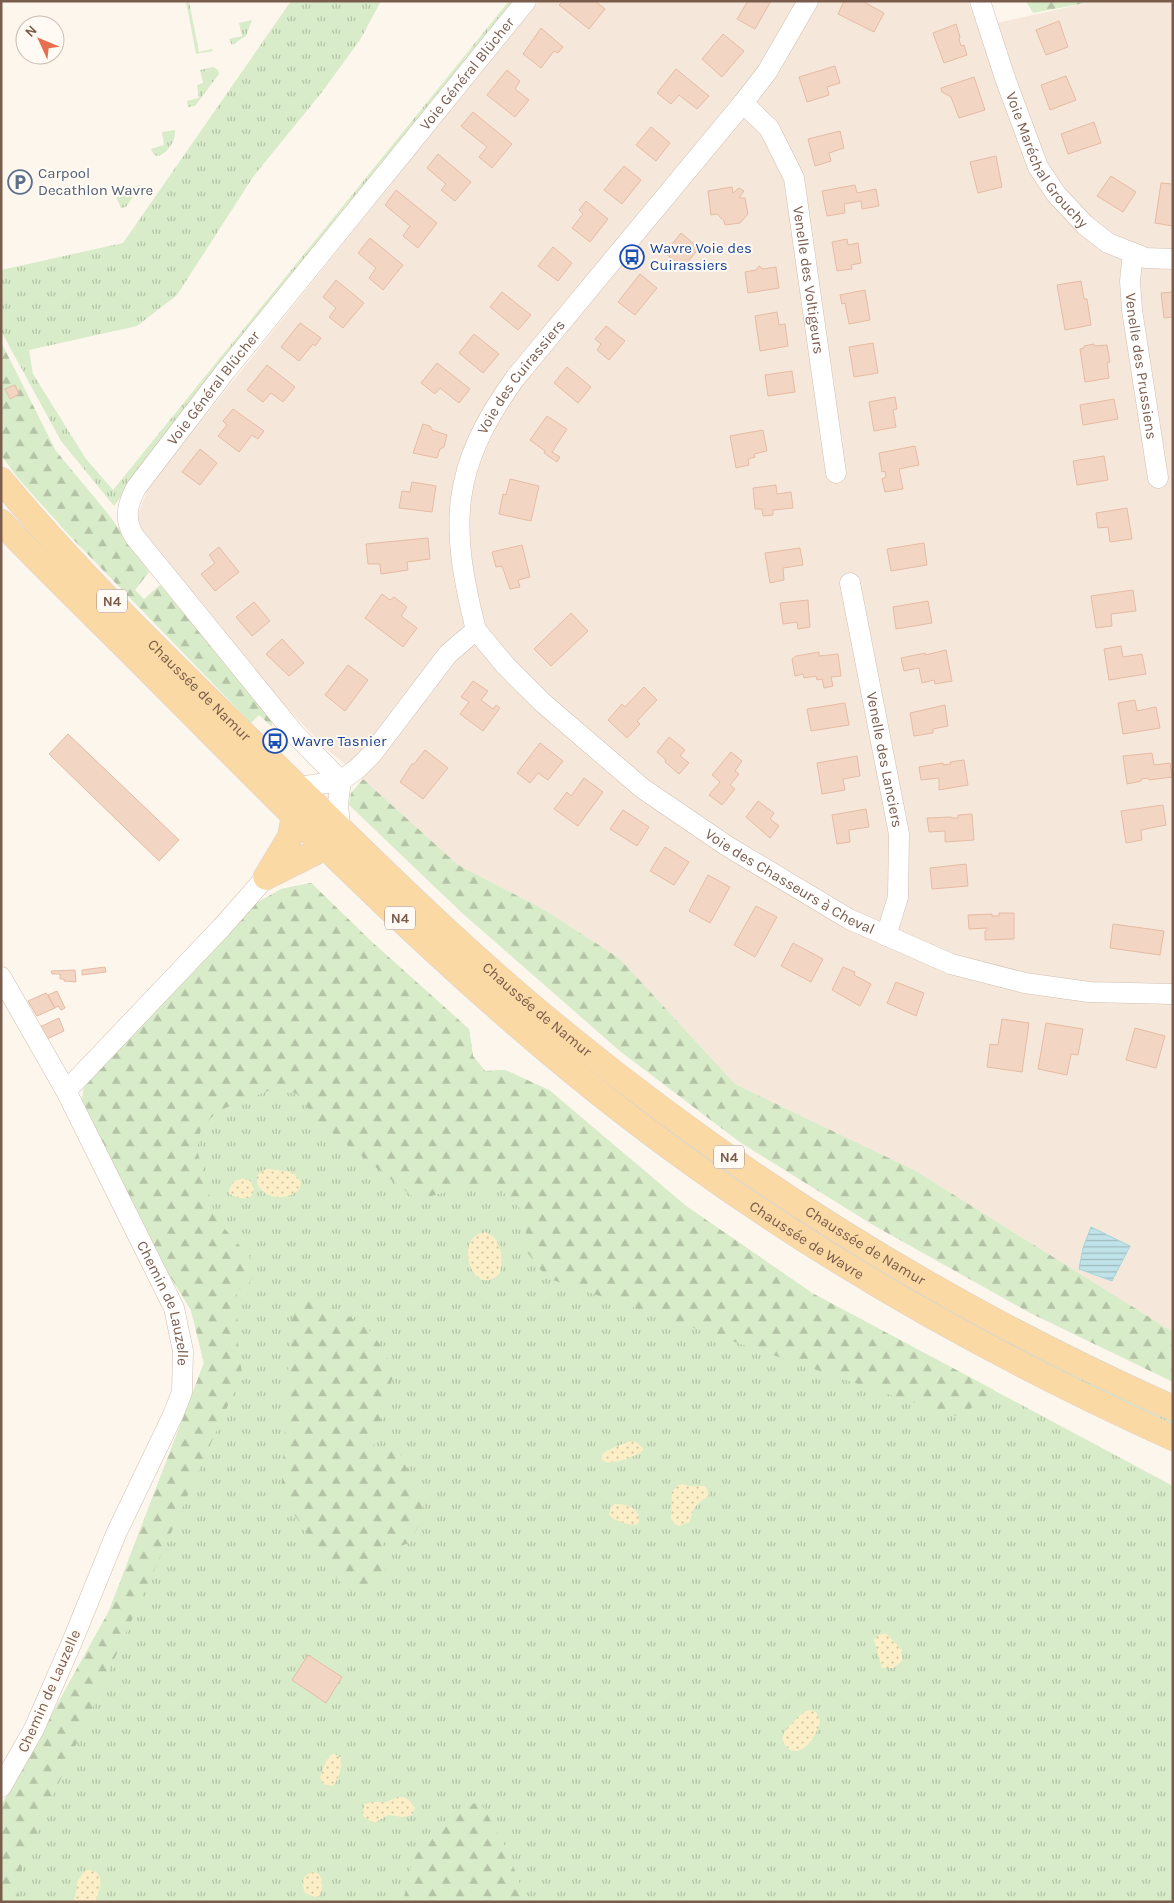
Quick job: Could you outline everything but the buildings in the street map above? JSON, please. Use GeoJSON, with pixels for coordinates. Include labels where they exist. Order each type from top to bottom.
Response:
{"type":"FeatureCollection","features":[{"type":"Feature","properties":{"kind":"main road","name":"Chaussée de Namur"},"geometry":{"type":"LineString","coordinates":[[1,480],[38,524],[101,590],[298,788],[333,838],[476,988]]}},
{"type":"Feature","properties":{"kind":"main road","name":"Chaussée de Namur"},"geometry":{"type":"LineString","coordinates":[[1,522],[294,816],[333,838],[449,933],[538,1012],[603,1064],[736,1162],[822,1220],[942,1291],[1057,1353],[1173,1408]]}},
{"type":"Feature","properties":{"kind":"main road"},"geometry":{"type":"LineString","coordinates":[[266,877],[290,837],[294,816]]}},
{"type":"Feature","properties":{"kind":"main road"},"geometry":{"type":"LineString","coordinates":[[266,877],[333,838]]}},
{"type":"Feature","properties":{"kind":"main road","name":"Chaussée de Wavre"},"geometry":{"type":"LineString","coordinates":[[476,988],[622,1112],[718,1181],[805,1239],[901,1298],[968,1336],[1101,1405],[1173,1438]]}},
{"type":"Feature","properties":{"kind":"street","name":"Voie Général Blücher"},"geometry":{"type":"LineString","coordinates":[[341,781],[294,733],[134,536],[128,524],[127,508],[136,488],[218,381],[526,1]]}},
{"type":"Feature","properties":{"kind":"street","name":"Voie des Cuirassiers"},"geometry":{"type":"LineString","coordinates":[[476,630],[463,574],[458,527],[460,498],[466,469],[479,436],[496,406],[516,377],[767,72],[808,1]]}},
{"type":"Feature","properties":{"kind":"street","name":"Voie Maréchal Grouchy"},"geometry":{"type":"LineString","coordinates":[[980,1],[1005,78],[1038,166],[1056,194],[1085,225],[1108,243],[1146,258],[1173,259]]}},
{"type":"Feature","properties":{"kind":"street","name":"Venelle des Voltigeurs"},"geometry":{"type":"LineString","coordinates":[[743,103],[769,128],[794,178],[836,473]]}},
{"type":"Feature","properties":{"kind":"street","name":"Venelle des Prussiens"},"geometry":{"type":"LineString","coordinates":[[1133,253],[1130,281],[1132,310],[1158,478]]}},
{"type":"Feature","properties":{"kind":"street","name":"Venelle des Lanciers"},"geometry":{"type":"LineString","coordinates":[[850,583],[899,834],[898,897],[886,936]]}},
{"type":"Feature","properties":{"kind":"street"},"geometry":{"type":"LineString","coordinates":[[298,788],[341,781],[358,768],[372,754],[448,654],[476,630]]}},
{"type":"Feature","properties":{"kind":"street","name":"Voie des Chasseurs à Cheval"},"geometry":{"type":"LineString","coordinates":[[476,630],[506,666],[543,703],[642,788],[735,850],[850,919],[951,964],[1025,983],[1089,992],[1173,994]]}},
{"type":"Feature","properties":{"kind":"street"},"geometry":{"type":"LineString","coordinates":[[333,838],[341,781]]}},
{"type":"Feature","properties":{"kind":"street"},"geometry":{"type":"LineString","coordinates":[[66,1091],[222,927],[266,877]]}},
{"type":"Feature","properties":{"kind":"street","name":"Chemin de Lauzelle"},"geometry":{"type":"LineString","coordinates":[[1,977],[66,1091],[174,1308],[183,1351],[182,1392],[173,1416],[116,1534],[34,1729],[1,1787]]}},
{"type":"Feature","properties":{"kind":"shaded area"},"geometry":{"type":"Polygon","coordinates":[[[539,1],[968,1],[978,27],[1096,1],[1173,1],[1173,1332],[916,1171],[735,1084],[619,958],[543,909],[458,865],[363,779],[323,746],[280,700],[134,524],[149,486],[539,1]]]}},
{"type":"Feature","properties":{"kind":"green space"},"geometry":{"type":"Polygon","coordinates":[[[186,1],[189,1],[199,52],[212,49],[213,51],[196,54],[186,1]]]}},
{"type":"Feature","properties":{"kind":"green space"},"geometry":{"type":"Polygon","coordinates":[[[291,1],[381,1],[360,40],[322,92],[253,177],[177,295],[137,326],[29,350],[33,374],[86,459],[113,490],[509,1],[517,1],[114,506],[61,441],[1,331],[1,270],[123,243],[291,1]]]}},
{"type":"Feature","properties":{"kind":"green space"},"geometry":{"type":"Polygon","coordinates":[[[1026,1],[1096,1],[1033,13],[1026,1]]]}},
{"type":"Feature","properties":{"kind":"green space"},"geometry":{"type":"Polygon","coordinates":[[[252,20],[246,36],[232,45],[229,39],[242,36],[239,23],[252,20]]]}},
{"type":"Feature","properties":{"kind":"green space"},"geometry":{"type":"Polygon","coordinates":[[[213,67],[218,70],[219,74],[195,106],[188,107],[187,101],[199,98],[197,85],[203,83],[200,70],[213,67]]]}},
{"type":"Feature","properties":{"kind":"green space"},"geometry":{"type":"Polygon","coordinates":[[[175,130],[171,146],[162,154],[154,155],[151,149],[164,145],[162,132],[175,130]]]}},
{"type":"Feature","properties":{"kind":"green space"},"geometry":{"type":"Polygon","coordinates":[[[141,185],[126,207],[121,208],[116,197],[129,194],[128,188],[141,185]]]}},
{"type":"Feature","properties":{"kind":"green space"},"geometry":{"type":"Polygon","coordinates":[[[1,342],[56,451],[109,515],[149,572],[135,590],[144,599],[160,585],[271,713],[273,720],[271,726],[259,715],[251,723],[68,534],[17,477],[1,455],[1,342]]]}},
{"type":"Feature","properties":{"kind":"green space"},"geometry":{"type":"Polygon","coordinates":[[[363,779],[458,865],[543,909],[619,958],[735,1084],[916,1171],[1173,1332],[1173,1382],[1030,1313],[873,1225],[741,1143],[621,1052],[462,913],[349,805],[351,793],[363,779]]]}},
{"type":"Feature","properties":{"kind":"green space"},"geometry":{"type":"Polygon","coordinates":[[[311,883],[373,943],[469,1029],[473,1056],[485,1071],[505,1070],[549,1090],[686,1206],[812,1293],[1173,1486],[1173,1902],[1,1902],[1,1806],[109,1611],[204,1363],[191,1310],[155,1252],[82,1100],[255,904],[281,889],[311,883]]]}},
{"type":"Feature","properties":{"kind":"green space"},"geometry":{"type":"Polygon","coordinates":[[[311,883],[373,943],[469,1029],[473,1056],[485,1071],[505,1070],[549,1090],[686,1206],[812,1293],[994,1390],[960,1417],[547,1278],[527,1252],[525,1213],[499,1188],[463,1187],[417,1200],[320,1123],[296,1093],[268,1091],[218,1111],[201,1128],[197,1150],[216,1219],[255,1263],[256,1273],[246,1287],[237,1291],[238,1344],[242,1374],[22,1865],[17,1901],[1,1902],[1,1806],[109,1611],[204,1363],[191,1310],[155,1252],[82,1100],[84,1085],[255,904],[281,889],[311,883]]]}},
{"type":"Feature","properties":{"kind":"green space"},"geometry":{"type":"Polygon","coordinates":[[[594,1072],[1173,1419],[1173,1425],[1049,1366],[918,1295],[858,1259],[793,1218],[693,1149],[628,1101],[594,1072]]]}},
{"type":"Feature","properties":{"kind":"green space"},"geometry":{"type":"Polygon","coordinates":[[[315,1298],[345,1314],[369,1330],[384,1350],[394,1372],[370,1460],[386,1448],[398,1451],[423,1500],[424,1517],[409,1543],[395,1548],[382,1539],[387,1564],[381,1581],[362,1591],[353,1591],[342,1585],[281,1495],[291,1320],[297,1307],[315,1298]]]}},
{"type":"Feature","properties":{"kind":"green space"},"geometry":{"type":"Polygon","coordinates":[[[479,1800],[506,1848],[527,1902],[403,1902],[413,1858],[440,1825],[479,1800]]]}},
{"type":"Feature","properties":{"kind":"sand"},"geometry":{"type":"Polygon","coordinates":[[[268,1169],[292,1172],[301,1182],[300,1189],[289,1196],[279,1197],[263,1191],[258,1185],[257,1178],[260,1173],[268,1169]]]}},
{"type":"Feature","properties":{"kind":"sand"},"geometry":{"type":"Polygon","coordinates":[[[243,1178],[250,1181],[254,1189],[251,1197],[240,1198],[230,1194],[229,1190],[233,1182],[243,1178]]]}},
{"type":"Feature","properties":{"kind":"sand"},"geometry":{"type":"Polygon","coordinates":[[[484,1232],[495,1238],[501,1254],[500,1273],[490,1280],[482,1279],[475,1274],[470,1265],[468,1255],[469,1245],[474,1237],[484,1232]]]}},
{"type":"Feature","properties":{"kind":"sand"},"geometry":{"type":"Polygon","coordinates":[[[630,1441],[636,1442],[643,1448],[643,1451],[616,1462],[602,1460],[602,1455],[606,1451],[630,1441]]]}},
{"type":"Feature","properties":{"kind":"sand"},"geometry":{"type":"Polygon","coordinates":[[[678,1485],[706,1487],[709,1495],[696,1506],[692,1512],[690,1522],[679,1526],[671,1519],[672,1492],[678,1485]]]}},
{"type":"Feature","properties":{"kind":"sand"},"geometry":{"type":"Polygon","coordinates":[[[615,1504],[628,1506],[635,1510],[638,1513],[639,1522],[636,1525],[629,1524],[618,1521],[609,1515],[611,1507],[615,1504]]]}},
{"type":"Feature","properties":{"kind":"sand"},"geometry":{"type":"Polygon","coordinates":[[[883,1633],[888,1635],[902,1650],[902,1661],[893,1668],[882,1668],[874,1640],[883,1633]]]}},
{"type":"Feature","properties":{"kind":"sand"},"geometry":{"type":"Polygon","coordinates":[[[810,1710],[816,1712],[820,1720],[818,1729],[806,1747],[797,1751],[790,1750],[785,1745],[784,1733],[800,1715],[810,1710]]]}},
{"type":"Feature","properties":{"kind":"sand"},"geometry":{"type":"Polygon","coordinates":[[[333,1753],[340,1757],[341,1768],[333,1786],[323,1784],[320,1777],[326,1761],[333,1753]]]}},
{"type":"Feature","properties":{"kind":"sand"},"geometry":{"type":"Polygon","coordinates":[[[398,1797],[408,1799],[415,1808],[412,1815],[402,1817],[388,1815],[374,1823],[364,1817],[362,1812],[365,1804],[386,1802],[398,1797]]]}},
{"type":"Feature","properties":{"kind":"sand"},"geometry":{"type":"Polygon","coordinates":[[[85,1871],[96,1872],[100,1879],[100,1888],[96,1902],[74,1902],[78,1880],[85,1871]]]}},
{"type":"Feature","properties":{"kind":"sand"},"geometry":{"type":"Polygon","coordinates":[[[313,1872],[319,1875],[322,1881],[321,1893],[315,1897],[305,1893],[303,1886],[305,1877],[313,1872]]]}},
{"type":"Feature","properties":{"kind":"water"},"geometry":{"type":"Polygon","coordinates":[[[1091,1227],[1130,1246],[1112,1281],[1079,1269],[1083,1248],[1091,1227]]]}},
{"type":"Feature","properties":{"kind":"place","name":"Carpool Decathlon Wavre"},"geometry":{"type":"Point","coordinates":[20,182]}},
{"type":"Feature","properties":{"kind":"place","name":"Wavre Voie des Cuirassiers"},"geometry":{"type":"Point","coordinates":[632,257]}},
{"type":"Feature","properties":{"kind":"place","name":"Wavre Tasnier"},"geometry":{"type":"Point","coordinates":[275,741]}}]}
